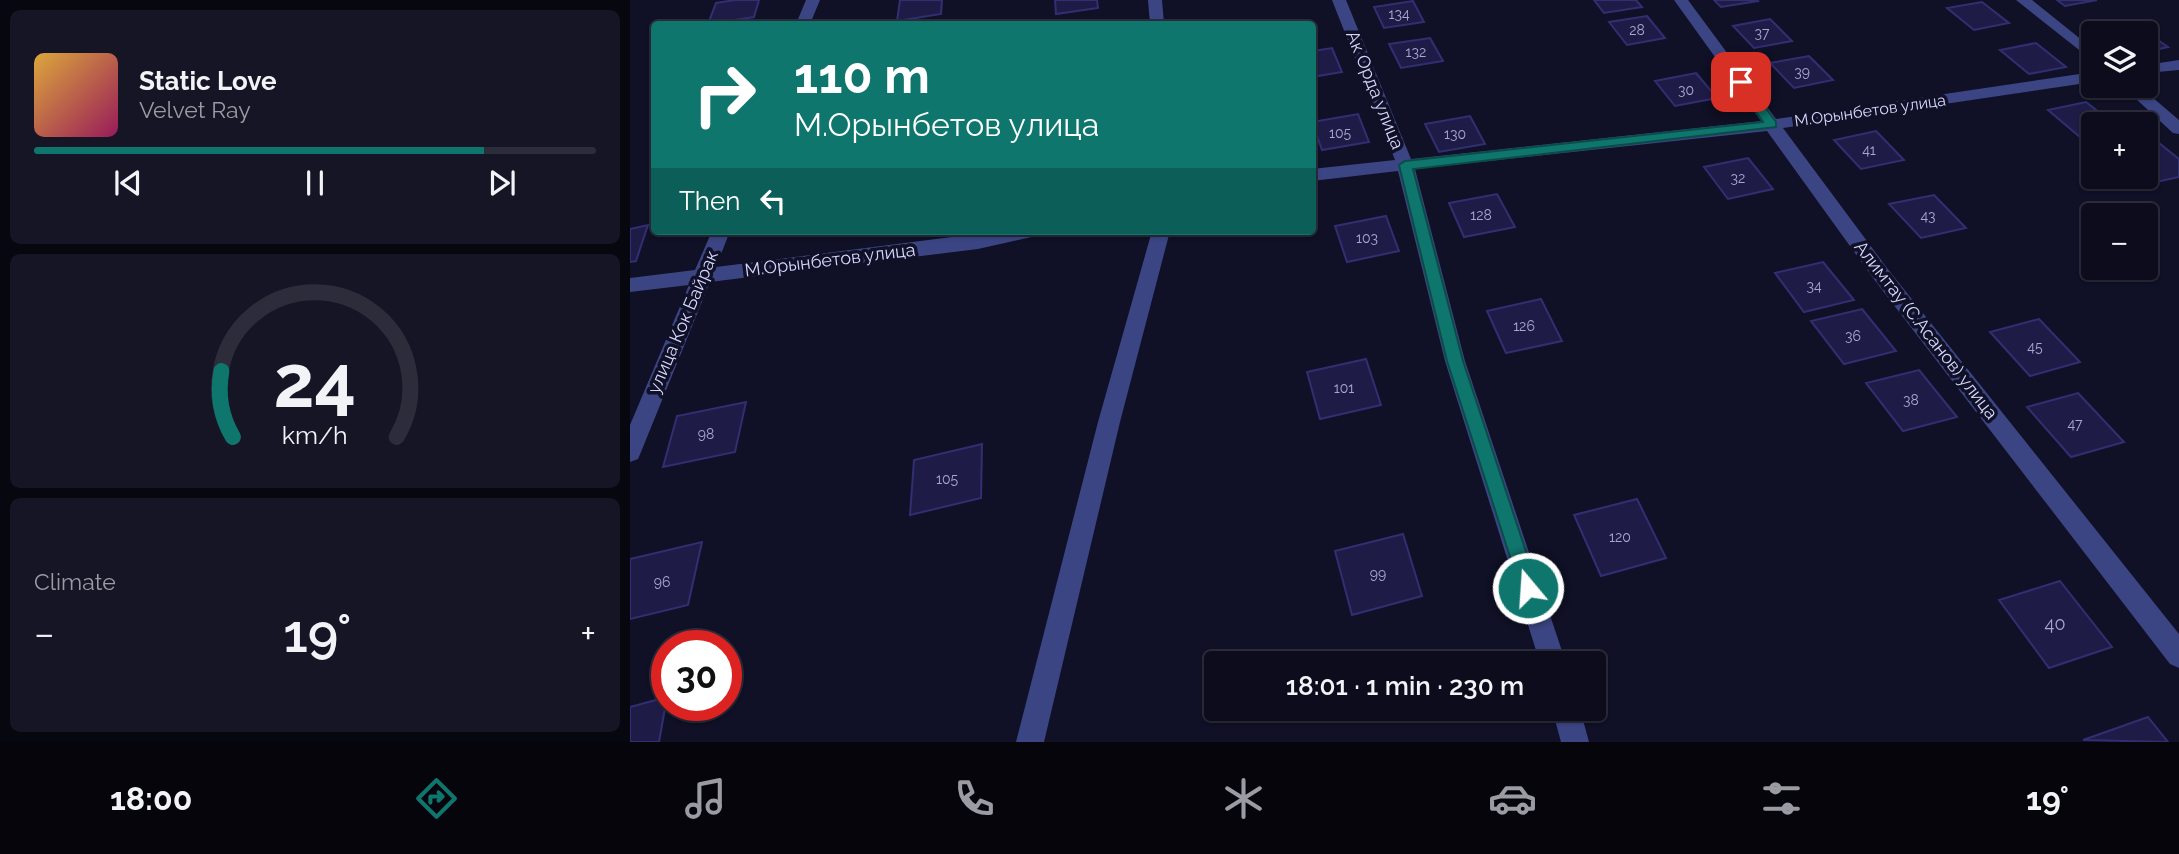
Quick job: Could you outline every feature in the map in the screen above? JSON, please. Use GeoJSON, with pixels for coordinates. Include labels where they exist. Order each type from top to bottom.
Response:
{"type":"FeatureCollection","features":[{"type":"Feature","properties":{"kind":"street"},"geometry":{"type":"LineString","coordinates":[[804,21],[813,0]]}},
{"type":"Feature","properties":{"kind":"street"},"geometry":{"type":"LineString","coordinates":[[1155,0],[1157,21]]}},
{"type":"Feature","properties":{"kind":"street","name":"Ак Орда улица"},"geometry":{"type":"LineString","coordinates":[[1339,0],[1405,165],[1455,361],[1549,651]]}},
{"type":"Feature","properties":{"kind":"street","name":"Алимтау (С.Асанов) улица"},"geometry":{"type":"LineString","coordinates":[[1681,0],[1880,273],[2179,655]]}},
{"type":"Feature","properties":{"kind":"street"},"geometry":{"type":"LineString","coordinates":[[2023,0],[2081,46]]}},
{"type":"Feature","properties":{"kind":"street"},"geometry":{"type":"LineString","coordinates":[[2158,68],[2179,65]]}},
{"type":"Feature","properties":{"kind":"street","name":"М.Орынбетов улица"},"geometry":{"type":"LineString","coordinates":[[1316,175],[1771,125],[2081,79]]}},
{"type":"Feature","properties":{"kind":"street"},"geometry":{"type":"LineString","coordinates":[[2144,98],[2179,129]]}},
{"type":"Feature","properties":{"kind":"street","name":"улица Кок Байрак"},"geometry":{"type":"LineString","coordinates":[[630,452],[719,235]]}},
{"type":"Feature","properties":{"kind":"street","name":"М.Орынбетов улица"},"geometry":{"type":"LineString","coordinates":[[630,285],[978,242],[1010,235]]}},
{"type":"Feature","properties":{"kind":"street"},"geometry":{"type":"LineString","coordinates":[[1030,742],[1109,422],[1160,235]]}},
{"type":"Feature","properties":{"kind":"street"},"geometry":{"type":"LineString","coordinates":[[1569,721],[1575,742]]}},
{"type":"Feature","properties":{"kind":"building"},"geometry":{"type":"Polygon","coordinates":[[[759,0],[754,17],[709,21],[716,3],[759,0]]]}},
{"type":"Feature","properties":{"kind":"building"},"geometry":{"type":"Polygon","coordinates":[[[900,0],[942,0],[941,14],[897,21],[900,0]]]}},
{"type":"Feature","properties":{"kind":"building"},"geometry":{"type":"Polygon","coordinates":[[[1055,0],[1097,0],[1098,8],[1056,14],[1055,0]]]}},
{"type":"Feature","properties":{"kind":"building"},"geometry":{"type":"Polygon","coordinates":[[[1594,0],[1636,0],[1642,7],[1604,13],[1594,0]]]}},
{"type":"Feature","properties":{"kind":"building"},"geometry":{"type":"Polygon","coordinates":[[[1714,0],[1757,0],[1758,1],[1721,7],[1714,0]]]}},
{"type":"Feature","properties":{"kind":"building"},"geometry":{"type":"Polygon","coordinates":[[[2057,0],[2097,0],[2065,6],[2057,0]]]}},
{"type":"Feature","properties":{"kind":"building"},"geometry":{"type":"Polygon","coordinates":[[[1413,1],[1424,22],[1384,28],[1374,7],[1413,1]]]}},
{"type":"Feature","properties":{"kind":"building"},"geometry":{"type":"Polygon","coordinates":[[[1982,2],[2009,23],[1974,30],[1947,8],[1982,2]]]}},
{"type":"Feature","properties":{"kind":"building"},"geometry":{"type":"Polygon","coordinates":[[[1647,16],[1665,38],[1627,45],[1609,22],[1647,16]]]}},
{"type":"Feature","properties":{"kind":"building"},"geometry":{"type":"Polygon","coordinates":[[[1770,19],[1792,41],[1754,48],[1733,26],[1770,19]]]}},
{"type":"Feature","properties":{"kind":"building"},"geometry":{"type":"Polygon","coordinates":[[[1430,38],[1443,61],[1401,68],[1389,44],[1430,38]]]}},
{"type":"Feature","properties":{"kind":"building"},"geometry":{"type":"Polygon","coordinates":[[[2158,40],[2168,47],[2158,49],[2158,40]]]}},
{"type":"Feature","properties":{"kind":"building"},"geometry":{"type":"Polygon","coordinates":[[[2036,43],[2066,67],[2029,74],[2000,50],[2036,43]]]}},
{"type":"Feature","properties":{"kind":"building"},"geometry":{"type":"Polygon","coordinates":[[[1332,48],[1342,72],[1316,76],[1316,50],[1332,48]]]}},
{"type":"Feature","properties":{"kind":"building"},"geometry":{"type":"Polygon","coordinates":[[[1809,56],[1833,80],[1794,88],[1770,63],[1809,56]]]}},
{"type":"Feature","properties":{"kind":"building"},"geometry":{"type":"Polygon","coordinates":[[[1696,73],[1717,98],[1675,106],[1655,81],[1696,73]]]}},
{"type":"Feature","properties":{"kind":"building"},"geometry":{"type":"Polygon","coordinates":[[[2086,102],[2099,112],[2081,112],[2081,138],[2048,110],[2086,102]]]}},
{"type":"Feature","properties":{"kind":"building"},"geometry":{"type":"Polygon","coordinates":[[[1358,114],[1369,142],[1322,150],[1316,133],[1316,121],[1358,114]]]}},
{"type":"Feature","properties":{"kind":"building"},"geometry":{"type":"Polygon","coordinates":[[[1470,116],[1485,144],[1439,152],[1425,124],[1470,116]]]}},
{"type":"Feature","properties":{"kind":"building"},"geometry":{"type":"Polygon","coordinates":[[[1876,131],[1904,160],[1861,169],[1834,140],[1876,131]]]}},
{"type":"Feature","properties":{"kind":"building"},"geometry":{"type":"Polygon","coordinates":[[[2158,143],[2179,159],[2179,177],[2158,182],[2158,143]]]}},
{"type":"Feature","properties":{"kind":"building"},"geometry":{"type":"Polygon","coordinates":[[[1748,158],[1773,189],[1728,199],[1704,167],[1748,158]]]}},
{"type":"Feature","properties":{"kind":"building"},"geometry":{"type":"Polygon","coordinates":[[[1497,194],[1515,227],[1464,237],[1449,203],[1497,194]]]}},
{"type":"Feature","properties":{"kind":"building"},"geometry":{"type":"Polygon","coordinates":[[[1934,195],[1966,228],[1921,238],[1889,204],[1934,195]]]}},
{"type":"Feature","properties":{"kind":"building"},"geometry":{"type":"Polygon","coordinates":[[[1386,216],[1399,251],[1347,262],[1335,226],[1386,216]]]}},
{"type":"Feature","properties":{"kind":"building"},"geometry":{"type":"Polygon","coordinates":[[[648,225],[636,261],[630,262],[630,229],[648,225]]]}},
{"type":"Feature","properties":{"kind":"building"},"geometry":{"type":"Polygon","coordinates":[[[1823,262],[1854,300],[1804,312],[1775,273],[1823,262]]]}},
{"type":"Feature","properties":{"kind":"building"},"geometry":{"type":"Polygon","coordinates":[[[1541,299],[1562,341],[1506,353],[1487,311],[1541,299]]]}},
{"type":"Feature","properties":{"kind":"building"},"geometry":{"type":"Polygon","coordinates":[[[1862,309],[1896,351],[1844,364],[1811,321],[1862,309]]]}},
{"type":"Feature","properties":{"kind":"building"},"geometry":{"type":"Polygon","coordinates":[[[2039,319],[2080,362],[2030,376],[1990,332],[2039,319]]]}},
{"type":"Feature","properties":{"kind":"building"},"geometry":{"type":"Polygon","coordinates":[[[1366,359],[1381,405],[1320,419],[1307,372],[1366,359]]]}},
{"type":"Feature","properties":{"kind":"building"},"geometry":{"type":"Polygon","coordinates":[[[1919,370],[1957,417],[1903,431],[1866,383],[1919,370]]]}},
{"type":"Feature","properties":{"kind":"building"},"geometry":{"type":"Polygon","coordinates":[[[2078,393],[2124,442],[2071,457],[2027,407],[2078,393]]]}},
{"type":"Feature","properties":{"kind":"building"},"geometry":{"type":"Polygon","coordinates":[[[746,402],[735,452],[663,467],[677,416],[746,402]]]}},
{"type":"Feature","properties":{"kind":"building"},"geometry":{"type":"Polygon","coordinates":[[[982,444],[981,498],[910,515],[914,460],[982,444]]]}},
{"type":"Feature","properties":{"kind":"building"},"geometry":{"type":"Polygon","coordinates":[[[1637,499],[1666,558],[1601,576],[1574,515],[1637,499]]]}},
{"type":"Feature","properties":{"kind":"building"},"geometry":{"type":"Polygon","coordinates":[[[1403,534],[1422,596],[1352,615],[1335,551],[1403,534]]]}},
{"type":"Feature","properties":{"kind":"building"},"geometry":{"type":"Polygon","coordinates":[[[702,542],[688,605],[630,619],[630,559],[702,542]]]}},
{"type":"Feature","properties":{"kind":"building"},"geometry":{"type":"Polygon","coordinates":[[[2060,581],[2112,647],[2049,668],[1999,600],[2060,581]]]}},
{"type":"Feature","properties":{"kind":"building"},"geometry":{"type":"Polygon","coordinates":[[[651,701],[651,721],[663,721],[659,742],[630,742],[630,707],[651,701]]]}},
{"type":"Feature","properties":{"kind":"building"},"geometry":{"type":"Polygon","coordinates":[[[2148,717],[2168,742],[2083,740],[2148,717]]]}},
{"type":"Feature","properties":{"kind":"route"},"geometry":{"type":"LineString","coordinates":[[1528,588],[1455,361],[1405,165],[1771,125],[1741,82]]}}]}
